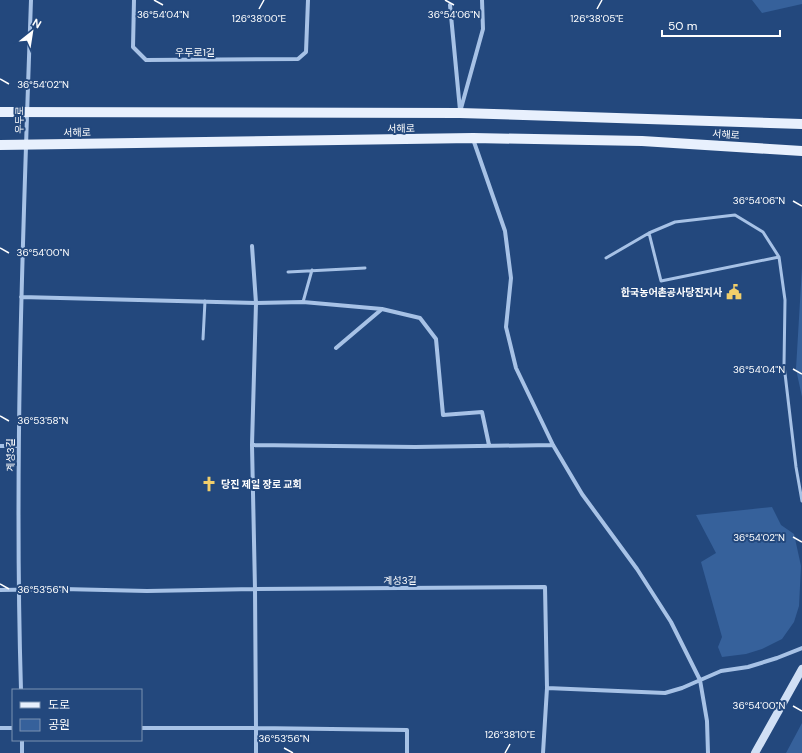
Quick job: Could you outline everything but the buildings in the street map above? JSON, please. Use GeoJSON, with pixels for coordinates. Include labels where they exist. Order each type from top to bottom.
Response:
{"type":"FeatureCollection","features":[{"type":"Feature","properties":{"kind":"main road","name":"서해로"},"geometry":{"type":"LineString","coordinates":[[0,112],[460,112],[802,124]]}},
{"type":"Feature","properties":{"kind":"main road","name":"서해로"},"geometry":{"type":"LineString","coordinates":[[0,145],[473,138],[642,141],[802,151]]}},
{"type":"Feature","properties":{"kind":"street","name":"우두로"},"geometry":{"type":"LineString","coordinates":[[26,145],[31,0]]}},
{"type":"Feature","properties":{"kind":"street","name":"우두로1길"},"geometry":{"type":"LineString","coordinates":[[134,0],[133,47],[146,60],[298,59],[306,52],[308,0]]}},
{"type":"Feature","properties":{"kind":"street"},"geometry":{"type":"LineString","coordinates":[[460,112],[483,28],[482,0]]}},
{"type":"Feature","properties":{"kind":"street"},"geometry":{"type":"LineString","coordinates":[[450,5],[460,112]]}},
{"type":"Feature","properties":{"kind":"street"},"geometry":{"type":"LineString","coordinates":[[473,138],[505,231],[511,278],[506,327],[516,368],[553,445],[582,494],[637,569],[671,622],[700,680],[707,721],[708,753]]}},
{"type":"Feature","properties":{"kind":"street","name":"계성3길"},"geometry":{"type":"LineString","coordinates":[[20,689],[18,446],[26,145]]}},
{"type":"Feature","properties":{"kind":"street"},"geometry":{"type":"LineString","coordinates":[[252,246],[256,303],[252,445],[256,753]]}},
{"type":"Feature","properties":{"kind":"street"},"geometry":{"type":"LineString","coordinates":[[21,297],[256,303],[303,302],[382,309],[420,318],[436,339],[443,415],[482,412],[489,445]]}},
{"type":"Feature","properties":{"kind":"street"},"geometry":{"type":"LineString","coordinates":[[336,348],[382,309]]}},
{"type":"Feature","properties":{"kind":"street"},"geometry":{"type":"LineString","coordinates":[[252,445],[415,447],[553,445]]}},
{"type":"Feature","properties":{"kind":"street"},"geometry":{"type":"LineString","coordinates":[[0,446],[18,446]]}},
{"type":"Feature","properties":{"kind":"street","name":"계성3길"},"geometry":{"type":"LineString","coordinates":[[0,590],[63,589],[147,591],[255,588],[545,588],[547,688]]}},
{"type":"Feature","properties":{"kind":"street"},"geometry":{"type":"LineString","coordinates":[[543,753],[547,688],[665,693],[721,671],[748,667],[802,648]]}},
{"type":"Feature","properties":{"kind":"street"},"geometry":{"type":"LineString","coordinates":[[755,753],[802,669]]}},
{"type":"Feature","properties":{"kind":"street"},"geometry":{"type":"LineString","coordinates":[[0,728],[12,728]]}},
{"type":"Feature","properties":{"kind":"street"},"geometry":{"type":"LineString","coordinates":[[142,728],[407,730],[407,753]]}},
{"type":"Feature","properties":{"kind":"street"},"geometry":{"type":"LineString","coordinates":[[22,741],[22,753]]}},
{"type":"Feature","properties":{"kind":"lane"},"geometry":{"type":"LineString","coordinates":[[606,258],[649,233],[675,222],[735,215],[763,232],[779,257],[785,300],[784,364],[796,467],[802,501]]}},
{"type":"Feature","properties":{"kind":"lane"},"geometry":{"type":"LineString","coordinates":[[649,233],[661,281],[779,257]]}},
{"type":"Feature","properties":{"kind":"lane"},"geometry":{"type":"LineString","coordinates":[[288,272],[365,268]]}},
{"type":"Feature","properties":{"kind":"lane"},"geometry":{"type":"LineString","coordinates":[[303,302],[312,270]]}},
{"type":"Feature","properties":{"kind":"lane"},"geometry":{"type":"LineString","coordinates":[[203,339],[205,301]]}},
{"type":"Feature","properties":{"kind":"green space"},"geometry":{"type":"Polygon","coordinates":[[[752,0],[802,0],[802,4],[762,13],[752,0]]]}},
{"type":"Feature","properties":{"kind":"green space"},"geometry":{"type":"Polygon","coordinates":[[[802,267],[802,397],[796,369],[802,267]]]}},
{"type":"Feature","properties":{"kind":"green space"},"geometry":{"type":"Polygon","coordinates":[[[772,507],[781,525],[794,534],[801,566],[799,606],[794,622],[782,639],[762,649],[746,654],[722,657],[718,647],[722,637],[701,562],[716,553],[696,515],[772,507]]]}},
{"type":"Feature","properties":{"kind":"green space"},"geometry":{"type":"Polygon","coordinates":[[[802,723],[802,753],[786,753],[802,723]]]}},
{"type":"Feature","properties":{"kind":"place","name":"한국농어촌공사당진지사"},"geometry":{"type":"Point","coordinates":[734,292]}},
{"type":"Feature","properties":{"kind":"place","name":"당진 제일 장로 교회"},"geometry":{"type":"Point","coordinates":[209,484]}}]}
